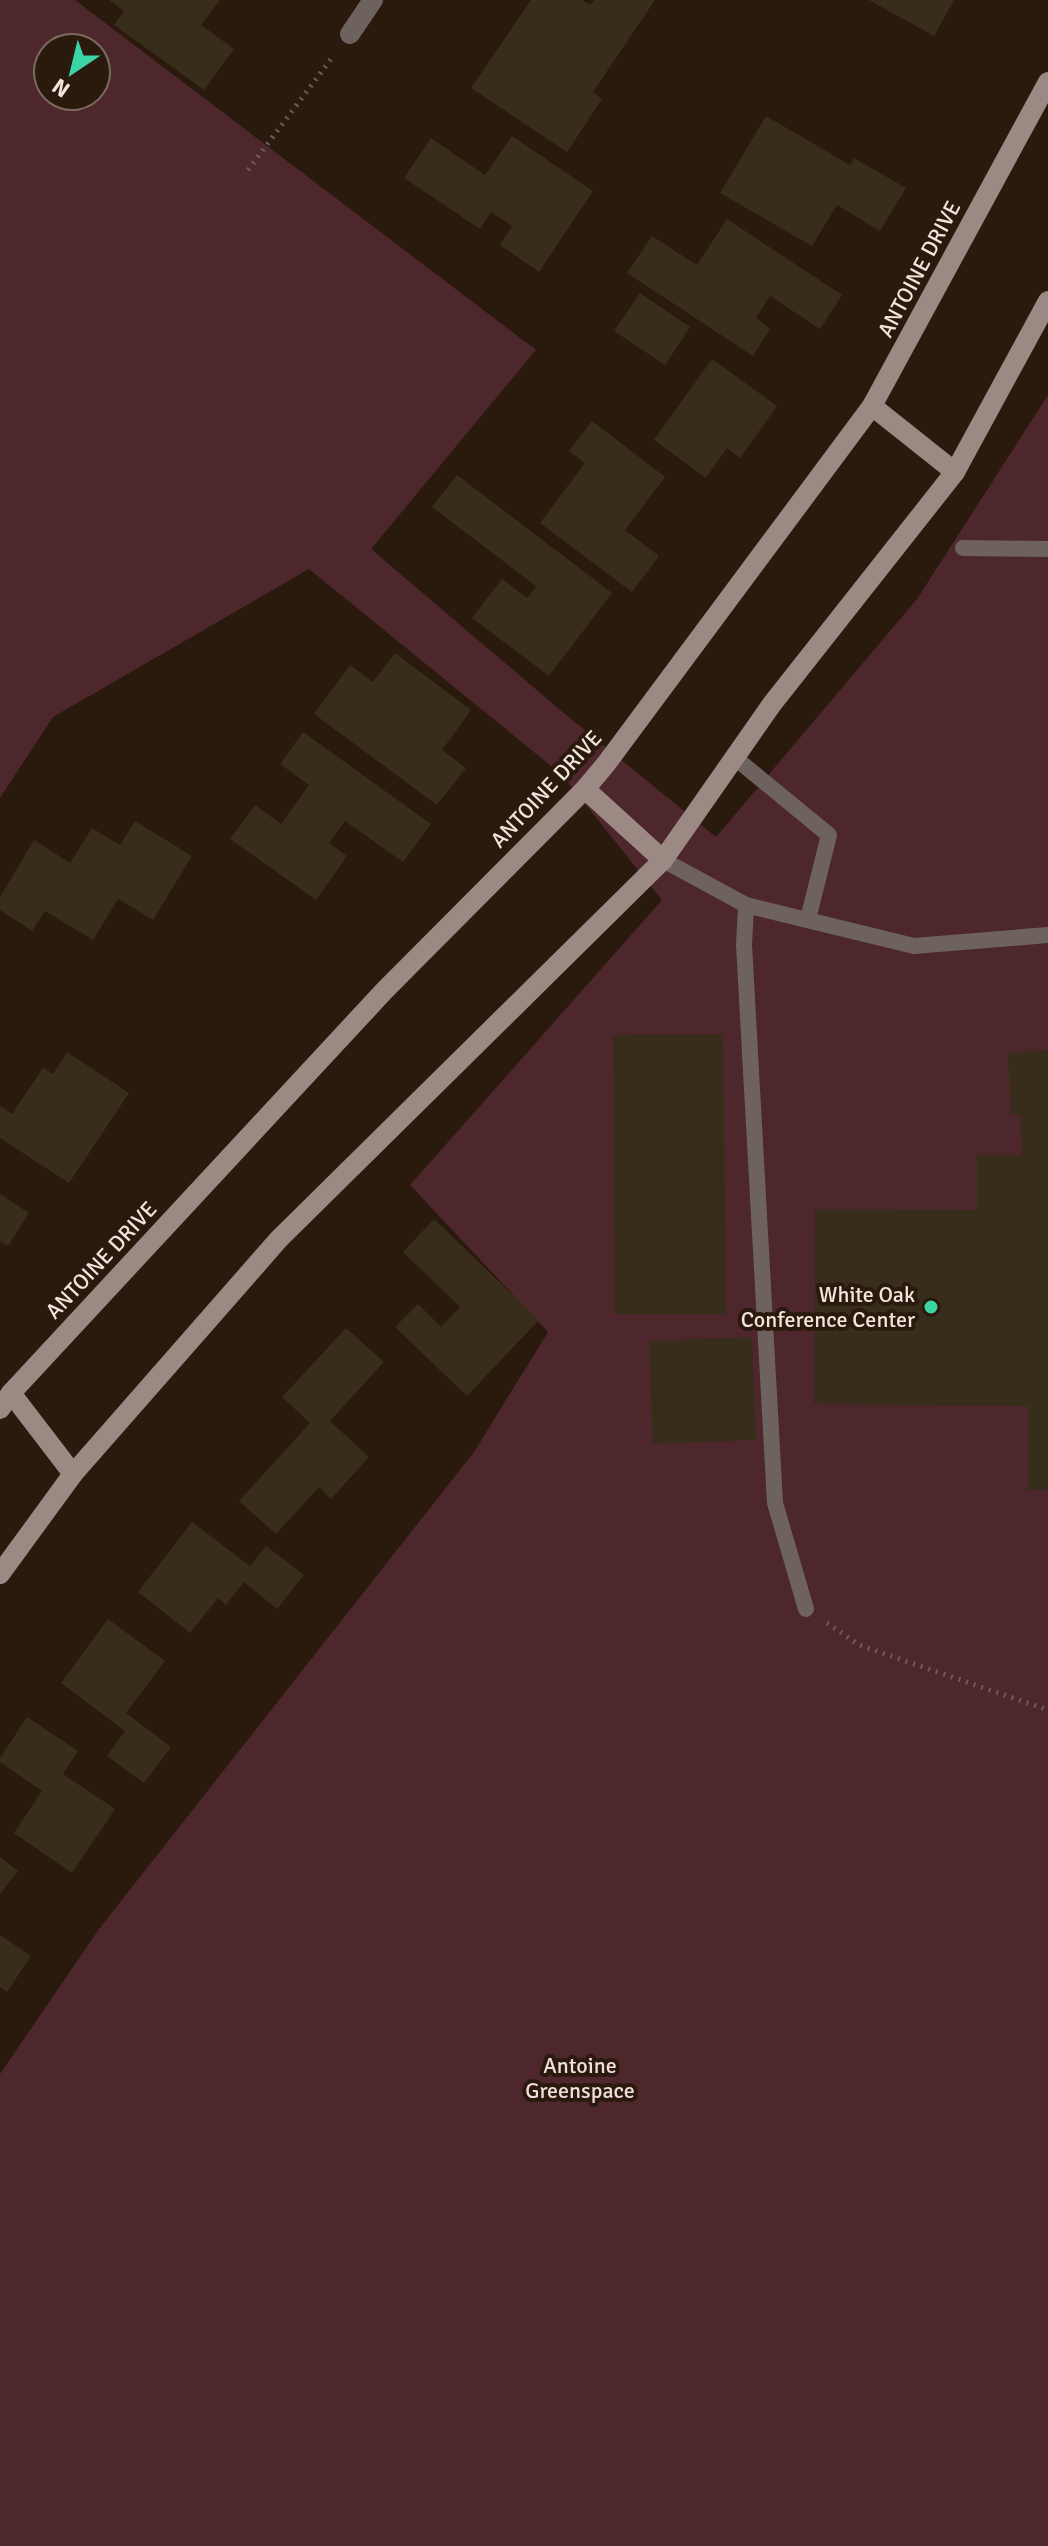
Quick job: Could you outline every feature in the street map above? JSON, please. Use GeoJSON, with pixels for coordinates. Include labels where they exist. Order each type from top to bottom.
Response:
{"type":"FeatureCollection","features":[{"type":"Feature","properties":{"kind":"main road","name":"ANTOINE DRIVE"},"geometry":{"type":"LineString","coordinates":[[6,1401],[384,991],[585,789],[872,406],[1048,82]]}},
{"type":"Feature","properties":{"kind":"main road"},"geometry":{"type":"LineString","coordinates":[[0,1574],[73,1474],[279,1239],[663,860],[772,704],[955,472],[1048,301]]}},
{"type":"Feature","properties":{"kind":"main road"},"geometry":{"type":"LineString","coordinates":[[872,406],[955,472]]}},
{"type":"Feature","properties":{"kind":"main road"},"geometry":{"type":"LineString","coordinates":[[585,789],[663,860]]}},
{"type":"Feature","properties":{"kind":"main road"},"geometry":{"type":"LineString","coordinates":[[6,1401],[73,1474]]}},
{"type":"Feature","properties":{"kind":"street"},"geometry":{"type":"LineString","coordinates":[[350,34],[373,0]]}},
{"type":"Feature","properties":{"kind":"lane"},"geometry":{"type":"LineString","coordinates":[[963,548],[1048,549]]}},
{"type":"Feature","properties":{"kind":"lane"},"geometry":{"type":"LineString","coordinates":[[734,757],[829,835],[808,919]]}},
{"type":"Feature","properties":{"kind":"lane"},"geometry":{"type":"LineString","coordinates":[[663,860],[746,905],[914,946],[1048,935]]}},
{"type":"Feature","properties":{"kind":"lane"},"geometry":{"type":"LineString","coordinates":[[746,905],[744,945],[775,1503],[806,1609]]}},
{"type":"Feature","properties":{"kind":"path"},"geometry":{"type":"LineString","coordinates":[[248,170],[350,34]]}},
{"type":"Feature","properties":{"kind":"path"},"geometry":{"type":"LineString","coordinates":[[806,1609],[859,1645],[1048,1710]]}},
{"type":"Feature","properties":{"kind":"green space","name":"Antoine Greenspace"},"geometry":{"type":"Polygon","coordinates":[[[0,0],[75,0],[536,350],[371,549],[716,837],[917,599],[1048,395],[1048,2546],[0,2546],[0,2074],[99,1929],[474,1452],[548,1332],[410,1185],[662,900],[561,774],[309,569],[53,717],[0,798],[0,0]]]}},
{"type":"Feature","properties":{"kind":"building"},"geometry":{"type":"Polygon","coordinates":[[[109,0],[220,0],[201,25],[234,49],[204,90],[114,25],[124,11],[109,0]]]}},
{"type":"Feature","properties":{"kind":"building"},"geometry":{"type":"Polygon","coordinates":[[[531,0],[582,0],[590,5],[594,0],[655,0],[593,92],[602,99],[567,152],[471,88],[531,0]]]}},
{"type":"Feature","properties":{"kind":"building"},"geometry":{"type":"Polygon","coordinates":[[[869,0],[954,0],[934,36],[869,0]]]}},
{"type":"Feature","properties":{"kind":"building"},"geometry":{"type":"Polygon","coordinates":[[[766,116],[850,165],[854,158],[906,188],[880,231],[837,205],[812,246],[720,193],[766,116]]]}},
{"type":"Feature","properties":{"kind":"building"},"geometry":{"type":"Polygon","coordinates":[[[512,136],[593,191],[539,272],[500,245],[512,226],[491,212],[480,229],[404,178],[431,138],[485,175],[512,136]]]}},
{"type":"Feature","properties":{"kind":"building"},"geometry":{"type":"Polygon","coordinates":[[[727,219],[842,295],[820,329],[770,296],[756,318],[770,329],[753,356],[627,273],[652,236],[697,265],[727,219]]]}},
{"type":"Feature","properties":{"kind":"building"},"geometry":{"type":"Polygon","coordinates":[[[640,293],[690,327],[665,365],[614,331],[640,293]]]}},
{"type":"Feature","properties":{"kind":"building"},"geometry":{"type":"Polygon","coordinates":[[[712,359],[777,406],[740,458],[727,448],[706,478],[654,440],[712,359]]]}},
{"type":"Feature","properties":{"kind":"building"},"geometry":{"type":"Polygon","coordinates":[[[592,421],[665,477],[625,530],[659,556],[632,592],[540,523],[585,463],[569,451],[592,421]]]}},
{"type":"Feature","properties":{"kind":"building"},"geometry":{"type":"Polygon","coordinates":[[[457,475],[612,593],[549,676],[472,618],[502,579],[527,598],[536,586],[432,507],[457,475]]]}},
{"type":"Feature","properties":{"kind":"building"},"geometry":{"type":"Polygon","coordinates":[[[395,653],[471,710],[442,750],[466,768],[437,805],[314,714],[350,665],[373,682],[395,653]]]}},
{"type":"Feature","properties":{"kind":"building"},"geometry":{"type":"Polygon","coordinates":[[[303,732],[431,824],[403,862],[345,821],[329,843],[347,856],[316,900],[230,839],[255,805],[281,824],[309,785],[280,764],[303,732]]]}},
{"type":"Feature","properties":{"kind":"building"},"geometry":{"type":"Polygon","coordinates":[[[135,821],[192,856],[153,920],[118,899],[93,940],[45,911],[32,931],[0,910],[0,897],[34,840],[70,863],[92,828],[120,845],[135,821]]]}},
{"type":"Feature","properties":{"kind":"building"},"geometry":{"type":"Polygon","coordinates":[[[723,1034],[726,1314],[615,1314],[613,1035],[723,1034]]]}},
{"type":"Feature","properties":{"kind":"building","name":"White Oak Conference Center"},"geometry":{"type":"Polygon","coordinates":[[[1048,1050],[1048,1490],[1028,1490],[1028,1406],[814,1404],[815,1209],[977,1210],[977,1155],[1022,1156],[1020,1114],[1011,1114],[1008,1053],[1048,1050]]]}},
{"type":"Feature","properties":{"kind":"building"},"geometry":{"type":"Polygon","coordinates":[[[67,1052],[129,1093],[69,1183],[0,1138],[0,1106],[12,1114],[43,1068],[53,1074],[67,1052]]]}},
{"type":"Feature","properties":{"kind":"building"},"geometry":{"type":"Polygon","coordinates":[[[0,1194],[29,1213],[8,1246],[0,1241],[0,1194]]]}},
{"type":"Feature","properties":{"kind":"building"},"geometry":{"type":"Polygon","coordinates":[[[434,1219],[539,1320],[467,1396],[395,1327],[418,1304],[441,1327],[460,1307],[403,1252],[434,1219]]]}},
{"type":"Feature","properties":{"kind":"building"},"geometry":{"type":"Polygon","coordinates":[[[346,1328],[384,1362],[330,1421],[369,1457],[331,1499],[319,1487],[276,1534],[239,1501],[310,1423],[282,1397],[346,1328]]]}},
{"type":"Feature","properties":{"kind":"building"},"geometry":{"type":"Polygon","coordinates":[[[752,1337],[756,1440],[653,1444],[649,1341],[752,1337]]]}},
{"type":"Feature","properties":{"kind":"building"},"geometry":{"type":"Polygon","coordinates":[[[192,1522],[250,1566],[266,1546],[304,1575],[277,1609],[244,1582],[226,1605],[218,1598],[190,1633],[138,1592],[192,1522]]]}},
{"type":"Feature","properties":{"kind":"building"},"geometry":{"type":"Polygon","coordinates":[[[108,1619],[165,1661],[126,1713],[171,1747],[144,1783],[107,1756],[125,1731],[61,1683],[108,1619]]]}},
{"type":"Feature","properties":{"kind":"building"},"geometry":{"type":"Polygon","coordinates":[[[27,1717],[78,1751],[63,1774],[115,1809],[72,1873],[14,1833],[42,1791],[0,1762],[27,1717]]]}},
{"type":"Feature","properties":{"kind":"building"},"geometry":{"type":"Polygon","coordinates":[[[0,1857],[18,1871],[0,1894],[0,1857]]]}},
{"type":"Feature","properties":{"kind":"building"},"geometry":{"type":"Polygon","coordinates":[[[0,1935],[31,1956],[7,1992],[0,1987],[0,1935]]]}},
{"type":"Feature","properties":{"kind":"place","name":"White Oak Conference Center"},"geometry":{"type":"Point","coordinates":[931,1307]}}]}
